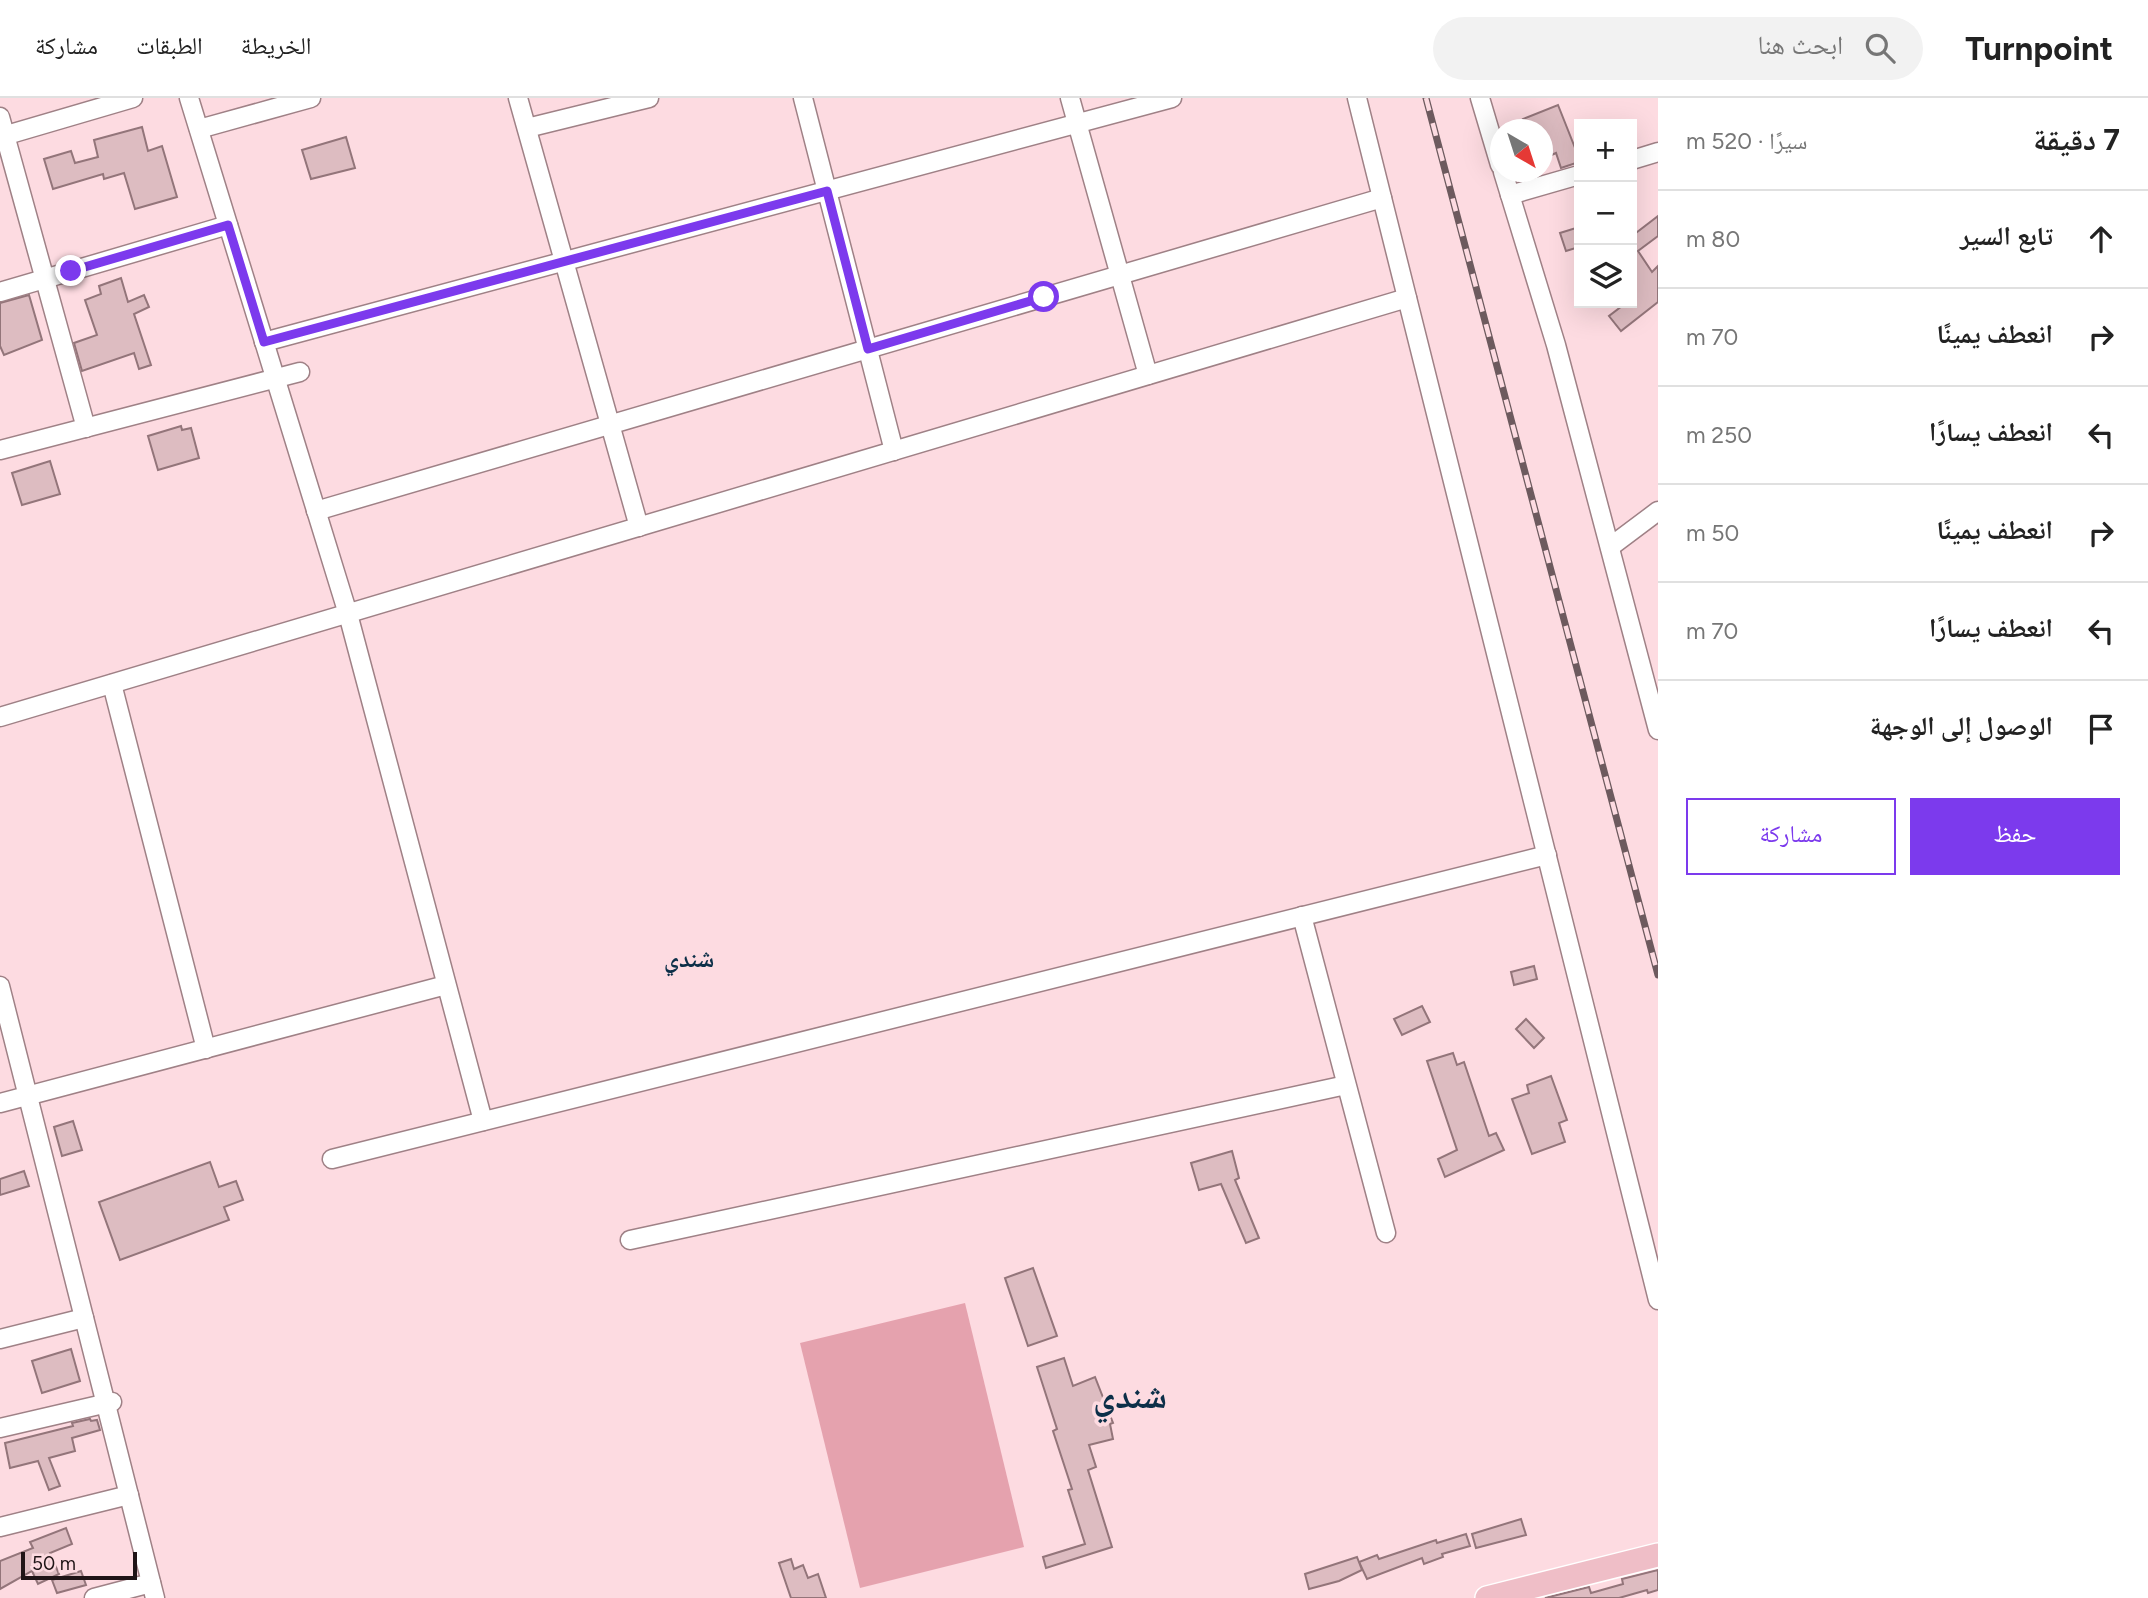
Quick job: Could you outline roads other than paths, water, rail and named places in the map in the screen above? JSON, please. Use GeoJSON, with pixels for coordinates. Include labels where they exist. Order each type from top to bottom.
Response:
{"type":"FeatureCollection","features":[{"type":"Feature","properties":{"kind":"main road"},"geometry":{"type":"LineString","coordinates":[[1487,1598],[1658,1555]]}},
{"type":"Feature","properties":{"kind":"street"},"geometry":{"type":"LineString","coordinates":[[86,428],[2,130],[133,98]]}},
{"type":"Feature","properties":{"kind":"street"},"geometry":{"type":"LineString","coordinates":[[189,98],[348,614],[483,1121]]}},
{"type":"Feature","properties":{"kind":"street"},"geometry":{"type":"LineString","coordinates":[[199,129],[311,98]]}},
{"type":"Feature","properties":{"kind":"street"},"geometry":{"type":"LineString","coordinates":[[518,98],[639,527]]}},
{"type":"Feature","properties":{"kind":"street"},"geometry":{"type":"LineString","coordinates":[[527,128],[649,98]]}},
{"type":"Feature","properties":{"kind":"street"},"geometry":{"type":"LineString","coordinates":[[803,98],[894,451]]}},
{"type":"Feature","properties":{"kind":"street"},"geometry":{"type":"LineString","coordinates":[[1070,98],[1148,375]]}},
{"type":"Feature","properties":{"kind":"street"},"geometry":{"type":"LineString","coordinates":[[264,342],[1172,98]]}},
{"type":"Feature","properties":{"kind":"street"},"geometry":{"type":"LineString","coordinates":[[1357,98],[1658,1300]]}},
{"type":"Feature","properties":{"kind":"street"},"geometry":{"type":"LineString","coordinates":[[1480,98],[1490,132]]}},
{"type":"Feature","properties":{"kind":"street"},"geometry":{"type":"LineString","coordinates":[[1637,158],[1658,152]]}},
{"type":"Feature","properties":{"kind":"street"},"geometry":{"type":"LineString","coordinates":[[1510,195],[1574,176]]}},
{"type":"Feature","properties":{"kind":"street"},"geometry":{"type":"LineString","coordinates":[[1506,182],[1556,345],[1658,730]]}},
{"type":"Feature","properties":{"kind":"street"},"geometry":{"type":"LineString","coordinates":[[316,511],[1382,198]]}},
{"type":"Feature","properties":{"kind":"street"},"geometry":{"type":"LineString","coordinates":[[0,292],[228,225]]}},
{"type":"Feature","properties":{"kind":"street"},"geometry":{"type":"LineString","coordinates":[[0,717],[1407,298]]}},
{"type":"Feature","properties":{"kind":"street"},"geometry":{"type":"LineString","coordinates":[[0,450],[300,372]]}},
{"type":"Feature","properties":{"kind":"street"},"geometry":{"type":"LineString","coordinates":[[1609,547],[1658,511]]}},
{"type":"Feature","properties":{"kind":"street"},"geometry":{"type":"LineString","coordinates":[[112,684],[206,1049]]}},
{"type":"Feature","properties":{"kind":"street"},"geometry":{"type":"LineString","coordinates":[[332,1159],[1547,855]]}},
{"type":"Feature","properties":{"kind":"street"},"geometry":{"type":"LineString","coordinates":[[1302,916],[1386,1233]]}},
{"type":"Feature","properties":{"kind":"street"},"geometry":{"type":"LineString","coordinates":[[0,1103],[446,985]]}},
{"type":"Feature","properties":{"kind":"street"},"geometry":{"type":"LineString","coordinates":[[0,989],[84,1318],[109,1403],[153,1590],[94,1598]]}},
{"type":"Feature","properties":{"kind":"street"},"geometry":{"type":"LineString","coordinates":[[630,1240],[1346,1085]]}},
{"type":"Feature","properties":{"kind":"street"},"geometry":{"type":"LineString","coordinates":[[0,1339],[84,1318]]}},
{"type":"Feature","properties":{"kind":"street"},"geometry":{"type":"LineString","coordinates":[[0,1427],[109,1403]]}},
{"type":"Feature","properties":{"kind":"street"},"geometry":{"type":"LineString","coordinates":[[0,1527],[129,1495]]}},
{"type":"Feature","properties":{"kind":"railway"},"geometry":{"type":"LineString","coordinates":[[1426,98],[1658,975]]}},
{"type":"Feature","properties":{"kind":"district","name":"شندي"},"geometry":{"type":"Point","coordinates":[689,958]}},
{"type":"Feature","properties":{"kind":"district","name":"شندي"},"geometry":{"type":"Point","coordinates":[1130,1396]}}]}
